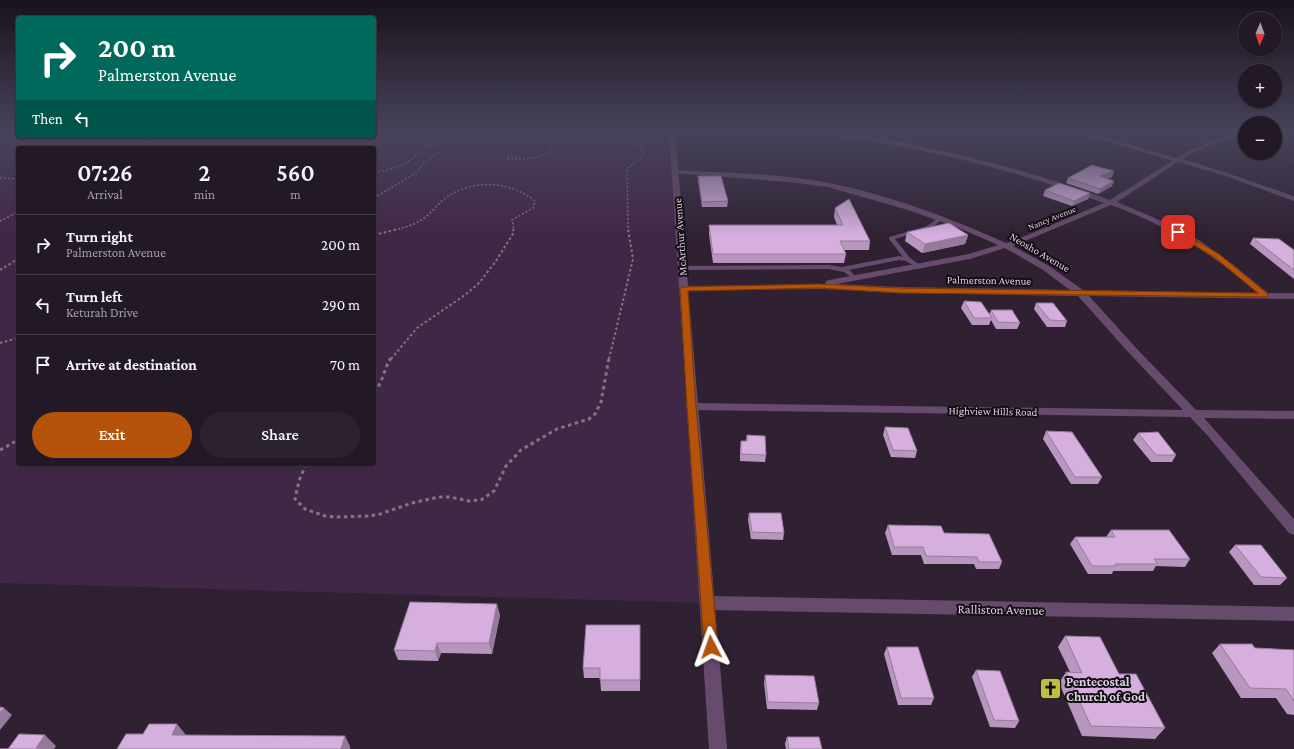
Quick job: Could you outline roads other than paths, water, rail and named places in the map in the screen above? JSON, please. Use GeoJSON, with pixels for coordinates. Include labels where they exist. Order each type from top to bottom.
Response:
{"type":"FeatureCollection","features":[{"type":"Feature","properties":{"kind":"street","name":"McArthur Avenue"},"geometry":{"type":"LineString","coordinates":[[675,166],[718,749]]}},
{"type":"Feature","properties":{"kind":"street"},"geometry":{"type":"LineString","coordinates":[[999,166],[1111,203],[1147,217],[1195,242],[1229,265],[1266,296]]}},
{"type":"Feature","properties":{"kind":"street","name":"Nancy Avenue"},"geometry":{"type":"LineString","coordinates":[[819,286],[970,256],[1007,246],[1084,216],[1111,203],[1169,166]]}},
{"type":"Feature","properties":{"kind":"street"},"geometry":{"type":"LineString","coordinates":[[1197,166],[1267,188],[1293,199]]}},
{"type":"Feature","properties":{"kind":"street","name":"Neosho Avenue"},"geometry":{"type":"LineString","coordinates":[[675,172],[772,178],[828,185],[864,194],[941,218],[1007,246],[1057,275],[1081,293],[1192,414],[1217,439],[1294,529]]}},
{"type":"Feature","properties":{"kind":"street","name":"Palmerston Avenue"},"geometry":{"type":"LineString","coordinates":[[684,289],[819,286],[900,290],[1294,296]]}},
{"type":"Feature","properties":{"kind":"street","name":"Highview Hills Road"},"geometry":{"type":"LineString","coordinates":[[692,407],[1294,415]]}},
{"type":"Feature","properties":{"kind":"street","name":"Ralliston Avenue"},"geometry":{"type":"LineString","coordinates":[[708,603],[1294,614]]}},
{"type":"Feature","properties":{"kind":"lane"},"geometry":{"type":"LineString","coordinates":[[919,266],[908,259],[891,238],[897,235],[929,227],[941,218]]}},
{"type":"Feature","properties":{"kind":"lane"},"geometry":{"type":"LineString","coordinates":[[843,269],[899,258],[908,259]]}},
{"type":"Feature","properties":{"kind":"lane"},"geometry":{"type":"LineString","coordinates":[[682,268],[829,267],[843,269],[851,273],[855,278]]}},
{"type":"Feature","properties":{"kind":"place","name":"Pentecostal Church of God"},"geometry":{"type":"Point","coordinates":[1051,688]}}]}
